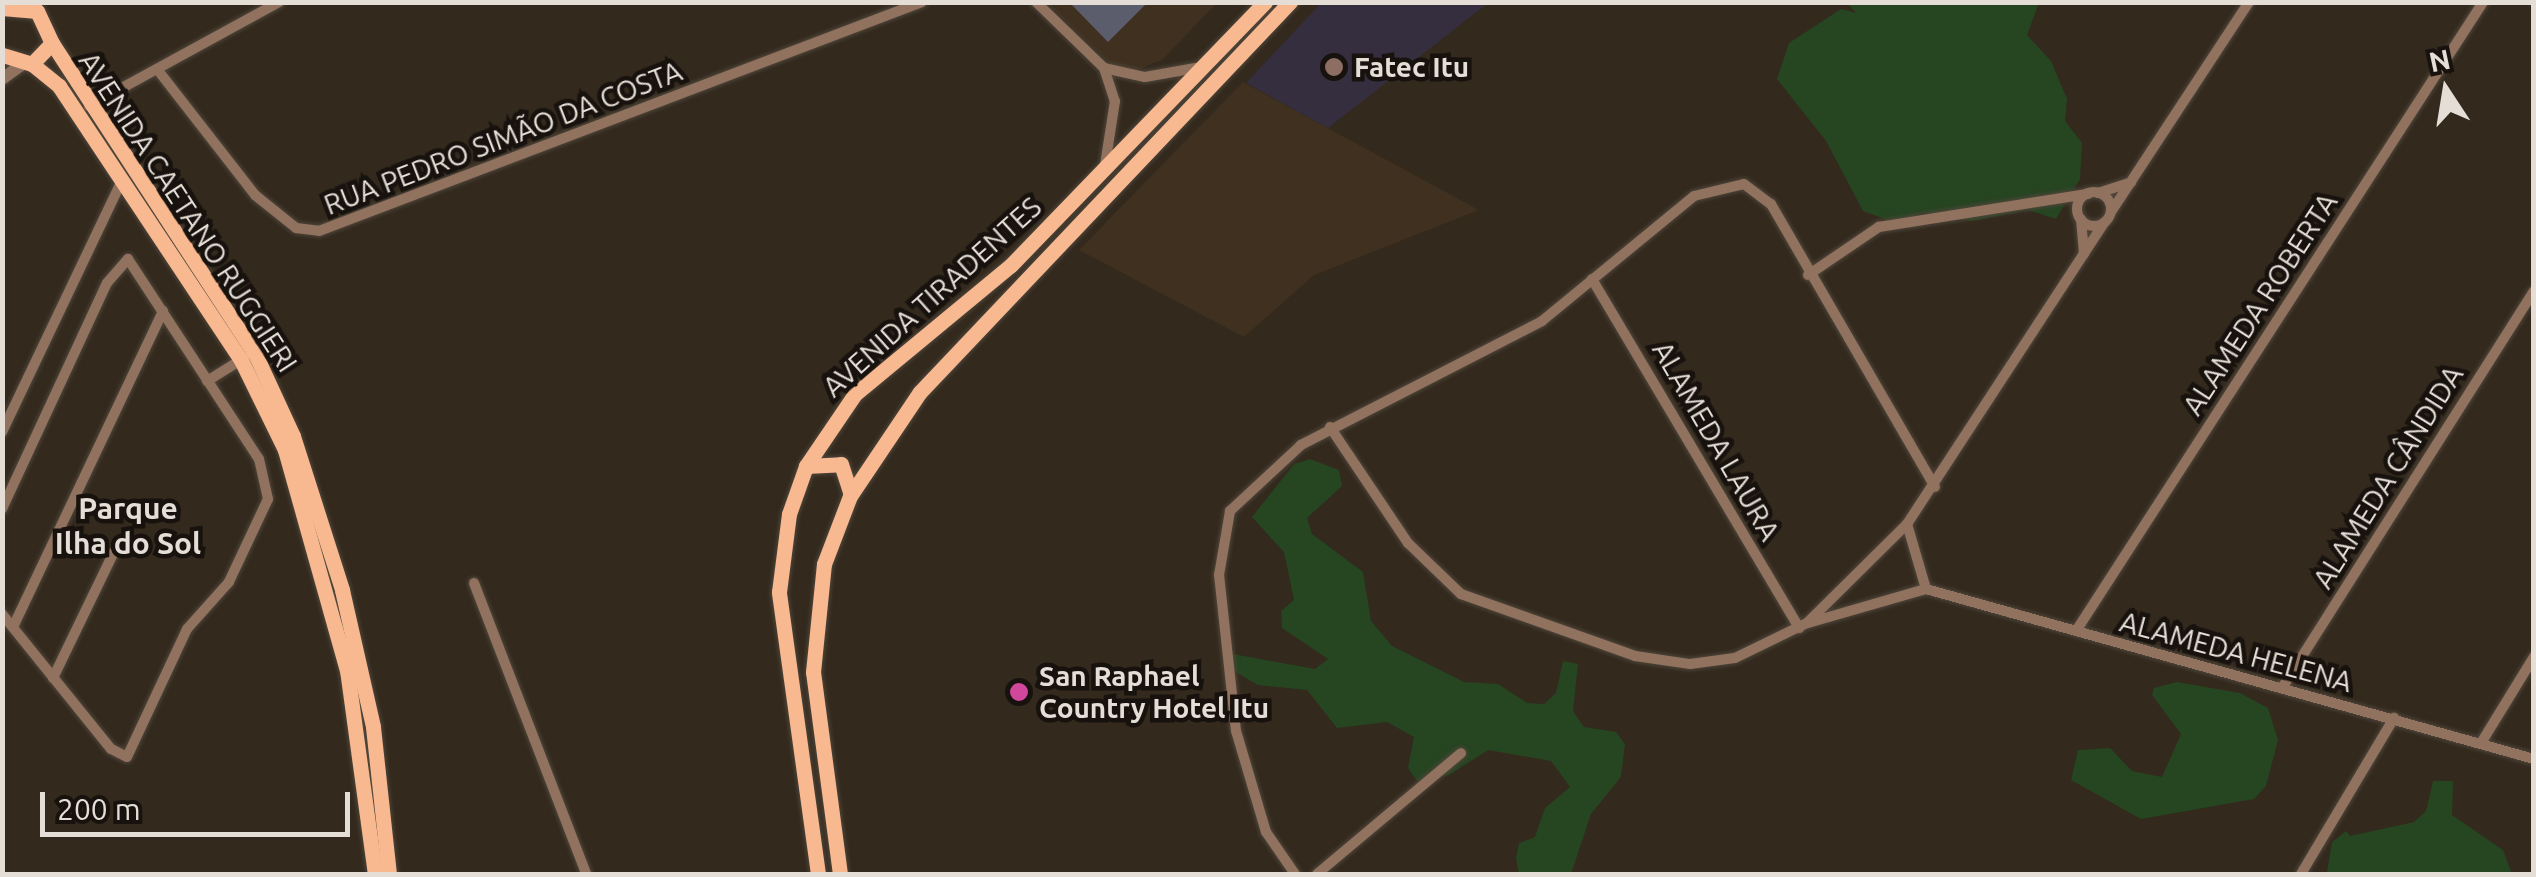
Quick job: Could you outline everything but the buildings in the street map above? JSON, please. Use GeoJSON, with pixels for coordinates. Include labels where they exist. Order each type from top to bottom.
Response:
{"type":"FeatureCollection","features":[{"type":"Feature","properties":{"kind":"main road","name":"AVENIDA TIRADENTES"},"geometry":{"type":"LineString","coordinates":[[818,874],[779,592],[789,514],[806,466],[855,394],[998,278],[1265,2]]}},
{"type":"Feature","properties":{"kind":"main road","name":"AVENIDA TIRADENTES"},"geometry":{"type":"LineString","coordinates":[[840,874],[813,672],[824,564],[850,496],[920,392],[1290,2]]}},
{"type":"Feature","properties":{"kind":"main road"},"geometry":{"type":"LineString","coordinates":[[6,5],[36,7]]}},
{"type":"Feature","properties":{"kind":"main road","name":"AVENIDA CAETANO RUGGIERI"},"geometry":{"type":"LineString","coordinates":[[36,7],[88,106],[250,346],[293,436],[369,710],[389,874]]}},
{"type":"Feature","properties":{"kind":"main road"},"geometry":{"type":"LineString","coordinates":[[27,65],[52,43]]}},
{"type":"Feature","properties":{"kind":"main road","name":"AVENIDA CAETANO RUGGIERI"},"geometry":{"type":"LineString","coordinates":[[2,55],[27,65],[59,86],[242,360],[285,450],[321,564],[363,750],[375,874]]}},
{"type":"Feature","properties":{"kind":"main road"},"geometry":{"type":"LineString","coordinates":[[806,466],[841,464],[850,496]]}},
{"type":"Feature","properties":{"kind":"street"},"geometry":{"type":"LineString","coordinates":[[88,106],[279,2]]}},
{"type":"Feature","properties":{"kind":"street","name":"RUA PEDRO SIMÃO DA COSTA"},"geometry":{"type":"LineString","coordinates":[[157,69],[255,195],[296,228],[319,231],[922,2]]}},
{"type":"Feature","properties":{"kind":"street"},"geometry":{"type":"LineString","coordinates":[[1036,2],[1104,68],[1115,101],[1104,170]]}},
{"type":"Feature","properties":{"kind":"street"},"geometry":{"type":"LineString","coordinates":[[1803,626],[1907,524],[1934,487],[2249,2]]}},
{"type":"Feature","properties":{"kind":"street","name":"ALAMEDA ROBERTA"},"geometry":{"type":"LineString","coordinates":[[2076,631],[2483,2]]}},
{"type":"Feature","properties":{"kind":"street"},"geometry":{"type":"LineString","coordinates":[[2,79],[27,65]]}},
{"type":"Feature","properties":{"kind":"street"},"geometry":{"type":"LineString","coordinates":[[1104,68],[1145,77],[1203,66]]}},
{"type":"Feature","properties":{"kind":"street"},"geometry":{"type":"LineString","coordinates":[[2,432],[122,180]]}},
{"type":"Feature","properties":{"kind":"street"},"geometry":{"type":"LineString","coordinates":[[1808,275],[1878,227],[2093,194],[2132,182]]}},
{"type":"Feature","properties":{"kind":"street"},"geometry":{"type":"LineString","coordinates":[[1295,874],[1266,832],[1243,765],[1219,543],[1242,500],[1330,428],[1478,359],[1542,321],[1694,196],[1728,183],[1758,191],[1771,204],[1808,275],[1934,487]]}},
{"type":"Feature","properties":{"kind":"street"},"geometry":{"type":"LineString","coordinates":[[2093,194],[2111,212]]}},
{"type":"Feature","properties":{"kind":"street"},"geometry":{"type":"LineString","coordinates":[[2084,255],[2079,214],[2093,194]]}},
{"type":"Feature","properties":{"kind":"street"},"geometry":{"type":"LineString","coordinates":[[2053,198],[2104,223]]}},
{"type":"Feature","properties":{"kind":"street"},"geometry":{"type":"LineString","coordinates":[[2,509],[121,260],[134,263],[268,486],[229,582],[188,629],[127,757],[111,749],[2,614]]}},
{"type":"Feature","properties":{"kind":"street","name":"ALAMEDA LAURA"},"geometry":{"type":"LineString","coordinates":[[1592,279],[1803,626]]}},
{"type":"Feature","properties":{"kind":"street","name":"ALAMEDA CÂNDIDA"},"geometry":{"type":"LineString","coordinates":[[2282,688],[2534,290]]}},
{"type":"Feature","properties":{"kind":"street"},"geometry":{"type":"LineString","coordinates":[[13,627],[163,311]]}},
{"type":"Feature","properties":{"kind":"street"},"geometry":{"type":"LineString","coordinates":[[207,380],[242,360]]}},
{"type":"Feature","properties":{"kind":"street"},"geometry":{"type":"LineString","coordinates":[[1330,428],[1408,543],[1461,594],[1667,662],[1735,658],[1803,626],[1926,589],[1907,524]]}},
{"type":"Feature","properties":{"kind":"street"},"geometry":{"type":"LineString","coordinates":[[52,678],[114,552]]}},
{"type":"Feature","properties":{"kind":"street"},"geometry":{"type":"LineString","coordinates":[[474,583],[586,874]]}},
{"type":"Feature","properties":{"kind":"street","name":"ALAMEDA HELENA"},"geometry":{"type":"LineString","coordinates":[[1926,589],[2534,759]]}},
{"type":"Feature","properties":{"kind":"street"},"geometry":{"type":"LineString","coordinates":[[2481,743],[2534,657]]}},
{"type":"Feature","properties":{"kind":"street"},"geometry":{"type":"LineString","coordinates":[[2302,874],[2394,718]]}},
{"type":"Feature","properties":{"kind":"street"},"geometry":{"type":"LineString","coordinates":[[1317,874],[1461,753]]}},
{"type":"Feature","properties":{"kind":"shaded area","name":"Fatec Itu"},"geometry":{"type":"Polygon","coordinates":[[[1322,2],[1488,3],[1328,128],[1246,83],[1322,2]]]}},
{"type":"Feature","properties":{"kind":"shaded area"},"geometry":{"type":"Polygon","coordinates":[[[1047,3],[1217,3],[1162,60],[1135,71],[1112,65],[1047,3]]]}},
{"type":"Feature","properties":{"kind":"shaded area"},"geometry":{"type":"Polygon","coordinates":[[[1243,82],[1479,210],[1314,275],[1244,337],[1079,250],[1243,82]]]}},
{"type":"Feature","properties":{"kind":"green space"},"geometry":{"type":"Polygon","coordinates":[[[1847,3],[2039,3],[2027,35],[2051,61],[2067,99],[2065,121],[2082,143],[2080,179],[2056,219],[2028,210],[1972,221],[1924,213],[1893,222],[1863,211],[1826,141],[1777,79],[1789,43],[1841,9],[1856,13],[1847,3]]]}},
{"type":"Feature","properties":{"kind":"green space"},"geometry":{"type":"Polygon","coordinates":[[[1310,459],[1339,470],[1342,486],[1307,518],[1312,534],[1363,572],[1371,621],[1392,646],[1464,682],[1498,684],[1527,703],[1544,704],[1556,693],[1563,661],[1578,664],[1573,711],[1584,727],[1616,732],[1625,744],[1621,777],[1591,814],[1571,874],[1519,874],[1516,858],[1519,843],[1535,837],[1545,808],[1570,787],[1551,761],[1488,750],[1449,775],[1417,781],[1408,768],[1414,737],[1387,722],[1337,728],[1307,690],[1258,685],[1230,669],[1233,654],[1315,669],[1328,659],[1282,628],[1281,611],[1294,600],[1284,552],[1252,517],[1294,464],[1310,459]]]}},
{"type":"Feature","properties":{"kind":"green space"},"geometry":{"type":"Polygon","coordinates":[[[2177,682],[2240,693],[2268,708],[2278,740],[2266,786],[2254,799],[2141,819],[2071,780],[2078,750],[2110,748],[2132,771],[2162,777],[2181,734],[2152,695],[2154,688],[2177,682]]]}},
{"type":"Feature","properties":{"kind":"green space"},"geometry":{"type":"Polygon","coordinates":[[[2433,781],[2453,781],[2452,815],[2503,850],[2512,874],[2327,872],[2332,842],[2346,831],[2350,836],[2414,822],[2426,811],[2433,781]]]}},
{"type":"Feature","properties":{"kind":"place","name":"Fatec Itu"},"geometry":{"type":"Point","coordinates":[1334,67]}},
{"type":"Feature","properties":{"kind":"place","name":"San Raphael Country Hotel Itu"},"geometry":{"type":"Point","coordinates":[1019,692]}},
{"type":"Feature","properties":{"kind":"district","name":"Parque Ilha do Sol"},"geometry":{"type":"Point","coordinates":[128,525]}}]}
